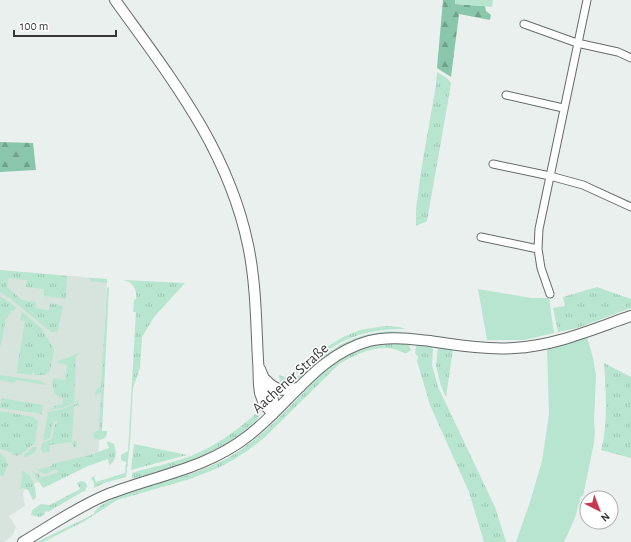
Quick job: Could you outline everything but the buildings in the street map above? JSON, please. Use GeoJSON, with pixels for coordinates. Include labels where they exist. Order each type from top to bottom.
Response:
{"type":"FeatureCollection","features":[{"type":"Feature","properties":{"kind":"main road"},"geometry":{"type":"LineString","coordinates":[[115,0],[176,85],[203,128],[234,193],[249,253],[254,287],[259,367],[258,379],[261,397],[264,404],[273,414]]}},
{"type":"Feature","properties":{"kind":"main road","name":"Aachener Straße"},"geometry":{"type":"LineString","coordinates":[[23,542],[92,501],[131,486],[200,464],[226,451],[246,438],[323,365],[338,354],[354,346],[372,340],[398,338],[493,348],[538,346],[558,341],[631,316]]}},
{"type":"Feature","properties":{"kind":"main road"},"geometry":{"type":"LineString","coordinates":[[259,367],[274,403],[273,414]]}},
{"type":"Feature","properties":{"kind":"main road"},"geometry":{"type":"LineString","coordinates":[[264,378],[272,386],[281,390],[292,390],[300,387]]}},
{"type":"Feature","properties":{"kind":"street"},"geometry":{"type":"LineString","coordinates":[[550,294],[538,249],[539,229],[563,108],[587,0]]}},
{"type":"Feature","properties":{"kind":"street"},"geometry":{"type":"LineString","coordinates":[[524,24],[577,43],[618,52],[631,58]]}},
{"type":"Feature","properties":{"kind":"street"},"geometry":{"type":"LineString","coordinates":[[506,95],[563,108]]}},
{"type":"Feature","properties":{"kind":"street"},"geometry":{"type":"LineString","coordinates":[[493,164],[550,176],[583,185],[631,207]]}},
{"type":"Feature","properties":{"kind":"street"},"geometry":{"type":"LineString","coordinates":[[482,237],[538,249]]}},
{"type":"Feature","properties":{"kind":"shaded area"},"geometry":{"type":"Polygon","coordinates":[[[0,270],[107,279],[98,460],[34,484],[25,489],[23,494],[25,506],[9,516],[16,527],[12,536],[4,542],[0,542],[0,270]]]}},
{"type":"Feature","properties":{"kind":"green space"},"geometry":{"type":"Polygon","coordinates":[[[443,0],[455,0],[455,4],[485,6],[486,11],[491,15],[490,20],[459,14],[451,77],[437,68],[443,0]]]}},
{"type":"Feature","properties":{"kind":"green space"},"geometry":{"type":"Polygon","coordinates":[[[455,0],[493,0],[492,7],[455,4],[455,0]]]}},
{"type":"Feature","properties":{"kind":"green space"},"geometry":{"type":"Polygon","coordinates":[[[437,72],[447,78],[451,83],[427,221],[416,226],[416,209],[421,171],[437,72]]]}},
{"type":"Feature","properties":{"kind":"green space"},"geometry":{"type":"Polygon","coordinates":[[[0,142],[33,143],[36,170],[0,172],[0,142]]]}},
{"type":"Feature","properties":{"kind":"green space"},"geometry":{"type":"Polygon","coordinates":[[[0,270],[67,276],[66,299],[44,296],[44,289],[26,287],[27,280],[8,278],[7,287],[22,300],[36,302],[35,308],[49,310],[50,303],[63,306],[58,331],[51,332],[11,299],[0,292],[0,270]]]}},
{"type":"Feature","properties":{"kind":"green space"},"geometry":{"type":"Polygon","coordinates":[[[90,278],[107,279],[107,283],[90,281],[90,278]]]}},
{"type":"Feature","properties":{"kind":"green space"},"geometry":{"type":"Polygon","coordinates":[[[124,280],[185,283],[154,317],[142,337],[140,368],[133,388],[130,444],[126,477],[104,483],[94,488],[94,483],[91,478],[94,476],[96,482],[125,473],[126,462],[121,460],[121,455],[128,451],[136,312],[133,312],[134,300],[136,299],[136,296],[132,285],[124,280]]]}},
{"type":"Feature","properties":{"kind":"green space"},"geometry":{"type":"Polygon","coordinates":[[[109,287],[102,431],[107,431],[107,433],[103,439],[99,440],[94,438],[93,433],[99,430],[101,392],[95,396],[96,390],[101,386],[107,288],[109,287]]]}},
{"type":"Feature","properties":{"kind":"green space"},"geometry":{"type":"Polygon","coordinates":[[[597,287],[631,299],[631,308],[577,328],[558,332],[553,308],[565,306],[563,297],[597,287]]]}},
{"type":"Feature","properties":{"kind":"green space"},"geometry":{"type":"Polygon","coordinates":[[[478,289],[531,298],[549,298],[554,333],[524,340],[487,340],[478,289]]]}},
{"type":"Feature","properties":{"kind":"green space"},"geometry":{"type":"Polygon","coordinates":[[[0,296],[16,307],[15,310],[11,311],[10,315],[8,315],[8,318],[6,318],[1,345],[0,345],[0,296]]]}},
{"type":"Feature","properties":{"kind":"green space"},"geometry":{"type":"Polygon","coordinates":[[[22,312],[41,328],[54,349],[50,371],[44,375],[34,375],[33,371],[32,375],[16,373],[18,371],[17,369],[25,321],[20,320],[22,312]]]}},
{"type":"Feature","properties":{"kind":"green space"},"geometry":{"type":"Polygon","coordinates":[[[385,326],[400,327],[405,329],[382,330],[361,334],[341,342],[297,373],[280,382],[279,375],[288,377],[319,352],[343,337],[360,330],[385,326]]]}},
{"type":"Feature","properties":{"kind":"green space"},"geometry":{"type":"Polygon","coordinates":[[[391,331],[408,333],[405,335],[368,338],[341,346],[327,355],[289,386],[280,387],[298,376],[340,345],[362,336],[391,331]]]}},
{"type":"Feature","properties":{"kind":"green space"},"geometry":{"type":"Polygon","coordinates":[[[587,337],[596,375],[594,443],[584,490],[579,490],[579,503],[575,518],[564,542],[516,542],[542,461],[549,414],[547,347],[587,337]]]}},
{"type":"Feature","properties":{"kind":"green space"},"geometry":{"type":"Polygon","coordinates":[[[391,343],[408,343],[411,350],[405,353],[389,348],[374,349],[356,355],[339,364],[264,438],[233,460],[218,468],[190,479],[117,500],[85,521],[43,542],[37,542],[94,514],[98,508],[108,501],[138,489],[193,473],[237,453],[266,430],[319,375],[339,359],[370,347],[391,343]]]}},
{"type":"Feature","properties":{"kind":"green space"},"geometry":{"type":"Polygon","coordinates":[[[416,346],[430,346],[433,349],[432,365],[438,387],[495,507],[506,542],[484,542],[469,492],[430,405],[417,361],[418,357],[415,353],[416,346]]]}},
{"type":"Feature","properties":{"kind":"green space"},"geometry":{"type":"Polygon","coordinates":[[[438,347],[453,349],[446,397],[441,386],[436,366],[438,347]]]}},
{"type":"Feature","properties":{"kind":"green space"},"geometry":{"type":"Polygon","coordinates":[[[82,352],[76,356],[74,402],[79,401],[62,408],[49,410],[62,404],[63,399],[54,391],[53,378],[65,380],[67,365],[56,362],[82,352]]]}},
{"type":"Feature","properties":{"kind":"green space"},"geometry":{"type":"Polygon","coordinates":[[[604,363],[631,377],[631,458],[601,450],[606,419],[604,363]]]}},
{"type":"Feature","properties":{"kind":"green space"},"geometry":{"type":"Polygon","coordinates":[[[0,375],[42,381],[46,385],[16,380],[15,383],[0,380],[0,375]]]}},
{"type":"Feature","properties":{"kind":"green space"},"geometry":{"type":"Polygon","coordinates":[[[1,398],[43,405],[42,414],[0,408],[1,398]]]}},
{"type":"Feature","properties":{"kind":"green space"},"geometry":{"type":"Polygon","coordinates":[[[79,403],[74,407],[72,441],[77,441],[76,447],[73,448],[72,442],[50,445],[50,452],[43,453],[41,450],[42,443],[52,439],[55,424],[57,424],[57,421],[53,422],[50,438],[43,441],[48,412],[79,403]]]}},
{"type":"Feature","properties":{"kind":"green space"},"geometry":{"type":"Polygon","coordinates":[[[260,410],[258,419],[245,431],[206,454],[136,480],[132,478],[132,473],[201,452],[236,430],[260,410]]]}},
{"type":"Feature","properties":{"kind":"green space"},"geometry":{"type":"Polygon","coordinates":[[[0,411],[33,417],[38,421],[35,443],[19,455],[16,456],[10,452],[0,449],[0,411]]]}},
{"type":"Feature","properties":{"kind":"green space"},"geometry":{"type":"Polygon","coordinates":[[[108,441],[114,444],[115,450],[114,459],[109,465],[108,459],[88,466],[43,488],[32,471],[39,474],[41,478],[58,472],[57,469],[45,474],[36,470],[52,466],[52,464],[90,455],[109,448],[107,443],[108,441]]]}},
{"type":"Feature","properties":{"kind":"green space"},"geometry":{"type":"Polygon","coordinates":[[[134,444],[187,455],[131,470],[134,444]]]}},
{"type":"Feature","properties":{"kind":"green space"},"geometry":{"type":"Polygon","coordinates":[[[33,447],[37,447],[35,452],[25,458],[24,455],[33,447]]]}},
{"type":"Feature","properties":{"kind":"green space"},"geometry":{"type":"Polygon","coordinates":[[[0,453],[8,464],[3,477],[1,475],[0,477],[0,453]]]}},
{"type":"Feature","properties":{"kind":"green space"},"geometry":{"type":"Polygon","coordinates":[[[23,471],[32,479],[36,498],[33,500],[28,490],[23,488],[18,489],[21,487],[22,473],[20,473],[23,471]]]}},
{"type":"Feature","properties":{"kind":"green space"},"geometry":{"type":"Polygon","coordinates":[[[81,481],[85,482],[87,486],[85,491],[48,512],[47,511],[40,517],[31,515],[32,510],[41,504],[50,505],[80,489],[77,483],[81,481]]]}}]}
